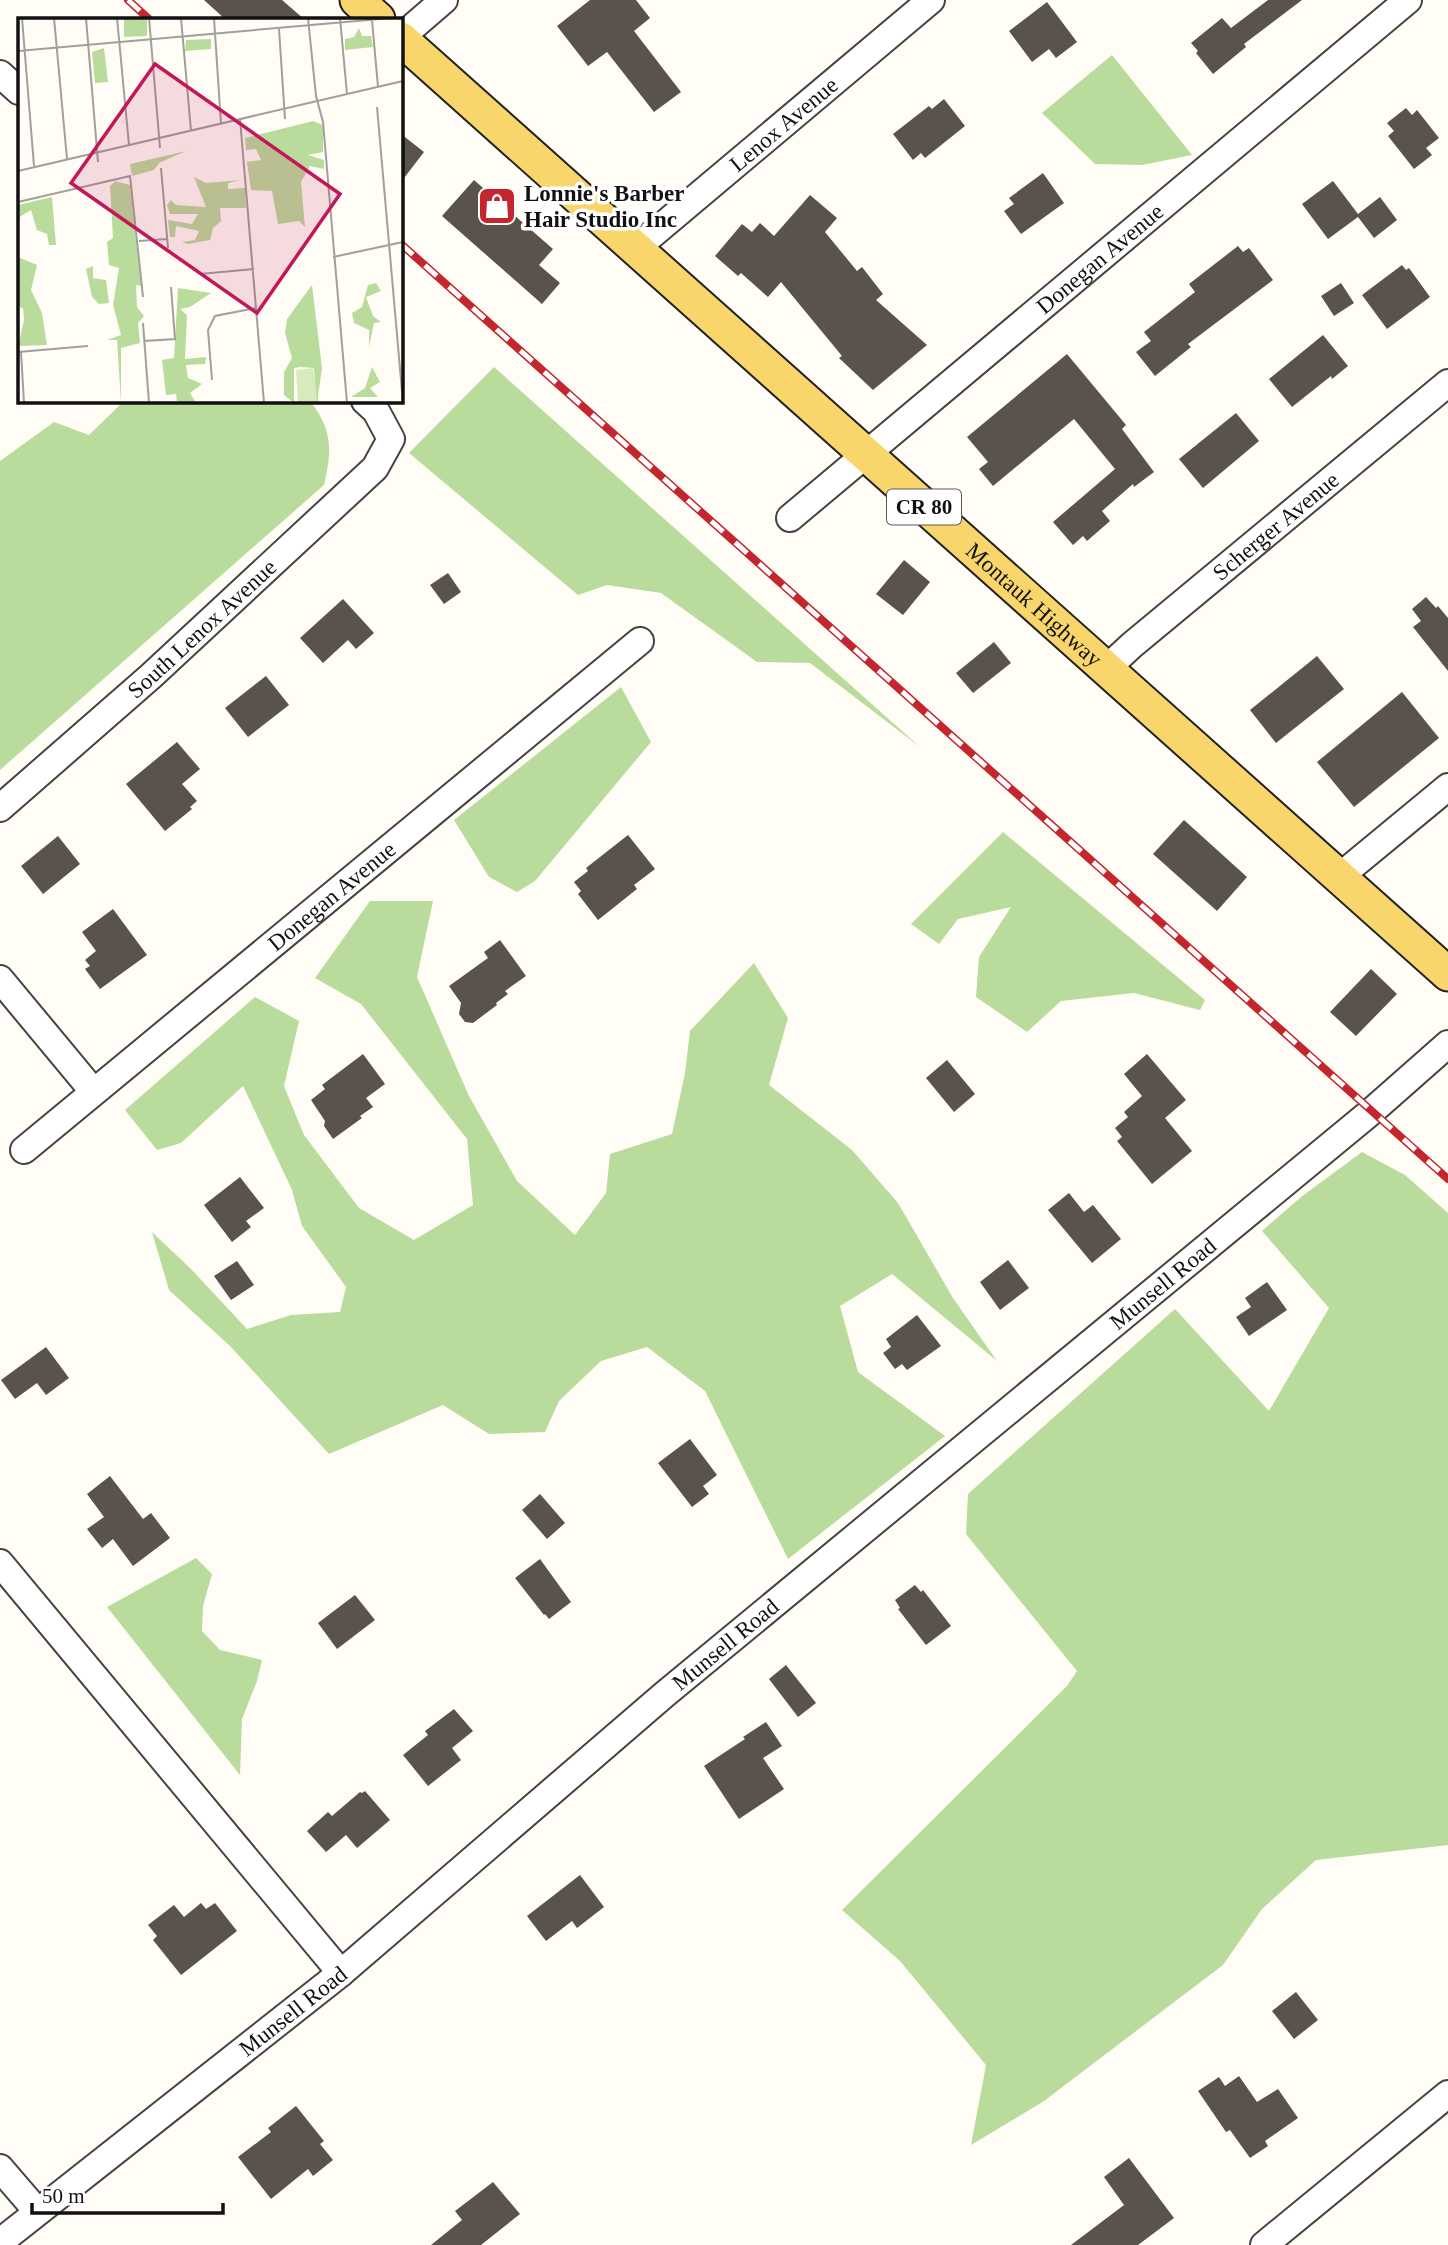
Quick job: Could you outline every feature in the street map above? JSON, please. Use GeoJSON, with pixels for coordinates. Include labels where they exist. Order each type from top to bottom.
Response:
{"type":"FeatureCollection","features":[{"type":"Feature","properties":{"kind":"main road"},"geometry":{"type":"LineString","coordinates":[[357,0],[377,18]]}},
{"type":"Feature","properties":{"kind":"main road","name":"Montauk Highway"},"geometry":{"type":"LineString","coordinates":[[402,39],[1448,974]]}},
{"type":"Feature","properties":{"kind":"street"},"geometry":{"type":"LineString","coordinates":[[402,37],[444,0]]}},
{"type":"Feature","properties":{"kind":"street","name":"Lenox Avenue"},"geometry":{"type":"LineString","coordinates":[[635,249],[931,0]]}},
{"type":"Feature","properties":{"kind":"street","name":"Donegan Avenue"},"geometry":{"type":"LineString","coordinates":[[790,518],[1408,0]]}},
{"type":"Feature","properties":{"kind":"street"},"geometry":{"type":"LineString","coordinates":[[0,74],[18,89]]}},
{"type":"Feature","properties":{"kind":"street","name":"Scherger Avenue"},"geometry":{"type":"LineString","coordinates":[[1106,669],[1448,383]]}},
{"type":"Feature","properties":{"kind":"street","name":"South Lenox Avenue"},"geometry":{"type":"LineString","coordinates":[[0,808],[151,676],[374,468],[391,439],[376,411],[366,402]]}},
{"type":"Feature","properties":{"kind":"street","name":"Donegan Avenue"},"geometry":{"type":"LineString","coordinates":[[24,1150],[640,641]]}},
{"type":"Feature","properties":{"kind":"street"},"geometry":{"type":"LineString","coordinates":[[1339,877],[1448,787]]}},
{"type":"Feature","properties":{"kind":"street"},"geometry":{"type":"LineString","coordinates":[[0,979],[93,1091]]}},
{"type":"Feature","properties":{"kind":"street","name":"Munsell Road"},"geometry":{"type":"LineString","coordinates":[[0,2242],[341,1973],[665,1694],[1372,1111],[1448,1044]]}},
{"type":"Feature","properties":{"kind":"street"},"geometry":{"type":"LineString","coordinates":[[0,1563],[341,1973]]}},
{"type":"Feature","properties":{"kind":"street"},"geometry":{"type":"LineString","coordinates":[[1264,2245],[1448,2094]]}},
{"type":"Feature","properties":{"kind":"street"},"geometry":{"type":"LineString","coordinates":[[0,2168],[37,2211]]}},
{"type":"Feature","properties":{"kind":"green space"},"geometry":{"type":"Polygon","coordinates":[[[1112,55],[1192,155],[1142,165],[1095,164],[1042,113],[1112,55]]]}},
{"type":"Feature","properties":{"kind":"green space"},"geometry":{"type":"Polygon","coordinates":[[[494,367],[920,747],[810,663],[757,662],[661,593],[607,585],[578,595],[409,453],[494,367]]]}},
{"type":"Feature","properties":{"kind":"green space"},"geometry":{"type":"Polygon","coordinates":[[[123,402],[311,402],[327,431],[329,451],[324,485],[0,770],[0,461],[54,422],[89,435],[123,402]]]}},
{"type":"Feature","properties":{"kind":"green space"},"geometry":{"type":"Polygon","coordinates":[[[621,687],[651,742],[535,881],[517,892],[489,877],[454,820],[621,687]]]}},
{"type":"Feature","properties":{"kind":"green space"},"geometry":{"type":"Polygon","coordinates":[[[1003,832],[1205,1000],[1200,1010],[1134,993],[1061,1001],[1027,1032],[976,997],[979,957],[1011,907],[958,919],[939,944],[911,924],[1003,832]]]}},
{"type":"Feature","properties":{"kind":"green space"},"geometry":{"type":"Polygon","coordinates":[[[370,901],[433,901],[417,977],[469,1096],[517,1181],[575,1235],[606,1193],[610,1154],[672,1134],[685,1073],[690,1031],[754,963],[788,1018],[769,1085],[852,1150],[898,1203],[953,1298],[997,1361],[892,1274],[840,1306],[858,1372],[945,1436],[788,1559],[705,1391],[647,1347],[601,1361],[559,1401],[545,1432],[489,1434],[443,1405],[329,1454],[231,1347],[169,1290],[152,1232],[247,1329],[291,1315],[340,1312],[346,1287],[302,1226],[292,1190],[243,1086],[181,1143],[157,1150],[125,1110],[255,997],[299,1021],[284,1086],[304,1135],[359,1208],[414,1240],[473,1205],[467,1139],[361,1004],[315,978],[370,901]]]}},
{"type":"Feature","properties":{"kind":"green space"},"geometry":{"type":"Polygon","coordinates":[[[1362,1152],[1405,1175],[1448,1213],[1448,1845],[1316,1860],[1262,1909],[1223,1965],[1044,2101],[971,2145],[986,2065],[900,1961],[842,1910],[1067,1686],[1077,1671],[966,1534],[968,1494],[1175,1309],[1269,1411],[1329,1308],[1262,1231],[1301,1197],[1362,1152]]]}},
{"type":"Feature","properties":{"kind":"green space"},"geometry":{"type":"Polygon","coordinates":[[[196,1558],[212,1574],[203,1606],[202,1631],[220,1650],[262,1660],[242,1719],[240,1775],[107,1607],[196,1558]]]}},
{"type":"Feature","properties":{"kind":"building"},"geometry":{"type":"Polygon","coordinates":[[[204,0],[282,0],[303,18],[224,18],[204,0]]]}},
{"type":"Feature","properties":{"kind":"building"},"geometry":{"type":"Polygon","coordinates":[[[590,0],[636,0],[650,18],[634,31],[681,92],[654,112],[607,52],[588,66],[557,26],[590,0]]]}},
{"type":"Feature","properties":{"kind":"building"},"geometry":{"type":"Polygon","coordinates":[[[1268,0],[1302,0],[1244,44],[1246,47],[1213,74],[1191,43],[1222,18],[1231,28],[1268,0]]]}},
{"type":"Feature","properties":{"kind":"building"},"geometry":{"type":"Polygon","coordinates":[[[1047,2],[1077,42],[1056,58],[1049,49],[1032,62],[1009,31],[1047,2]]]}},
{"type":"Feature","properties":{"kind":"building"},"geometry":{"type":"Polygon","coordinates":[[[944,99],[965,126],[925,158],[921,153],[913,160],[893,134],[929,106],[932,109],[944,99]]]}},
{"type":"Feature","properties":{"kind":"building"},"geometry":{"type":"Polygon","coordinates":[[[1406,108],[1412,115],[1417,110],[1439,138],[1426,148],[1432,155],[1414,169],[1388,136],[1394,131],[1387,123],[1406,108]]]}},
{"type":"Feature","properties":{"kind":"building"},"geometry":{"type":"Polygon","coordinates":[[[402,135],[424,152],[402,181],[402,135]]]}},
{"type":"Feature","properties":{"kind":"building"},"geometry":{"type":"Polygon","coordinates":[[[1043,173],[1064,203],[1021,234],[1004,211],[1014,204],[1009,198],[1043,173]]]}},
{"type":"Feature","properties":{"kind":"building"},"geometry":{"type":"Polygon","coordinates":[[[474,180],[553,249],[539,265],[560,283],[542,304],[442,216],[474,180]]]}},
{"type":"Feature","properties":{"kind":"building"},"geometry":{"type":"Polygon","coordinates":[[[1333,181],[1358,214],[1380,197],[1397,220],[1374,238],[1358,217],[1328,239],[1302,204],[1333,181]]]}},
{"type":"Feature","properties":{"kind":"building"},"geometry":{"type":"Polygon","coordinates":[[[810,195],[837,218],[825,232],[857,271],[862,267],[883,294],[876,300],[927,345],[873,390],[839,358],[842,356],[781,282],[768,297],[741,273],[738,276],[715,256],[742,224],[752,232],[760,223],[774,236],[810,195]]]}},
{"type":"Feature","properties":{"kind":"building"},"geometry":{"type":"Polygon","coordinates":[[[1238,246],[1243,252],[1249,248],[1273,280],[1188,344],[1191,347],[1155,376],[1136,352],[1151,341],[1144,332],[1195,292],[1189,284],[1238,246]]]}},
{"type":"Feature","properties":{"kind":"building"},"geometry":{"type":"Polygon","coordinates":[[[1402,265],[1406,270],[1409,268],[1430,297],[1387,329],[1362,295],[1402,265]]]}},
{"type":"Feature","properties":{"kind":"building"},"geometry":{"type":"Polygon","coordinates":[[[1341,283],[1354,303],[1334,316],[1321,296],[1341,283]]]}},
{"type":"Feature","properties":{"kind":"building"},"geometry":{"type":"Polygon","coordinates":[[[1323,335],[1348,366],[1292,407],[1269,379],[1323,335]]]}},
{"type":"Feature","properties":{"kind":"building"},"geometry":{"type":"Polygon","coordinates":[[[1067,354],[1126,425],[1122,429],[1154,472],[1134,487],[1133,484],[1102,511],[1110,521],[1087,541],[1083,536],[1073,545],[1053,522],[1115,469],[1074,419],[993,486],[979,469],[988,462],[967,437],[1067,354]]]}},
{"type":"Feature","properties":{"kind":"building"},"geometry":{"type":"Polygon","coordinates":[[[1236,413],[1259,441],[1203,488],[1179,459],[1236,413]]]}},
{"type":"Feature","properties":{"kind":"building"},"geometry":{"type":"Polygon","coordinates":[[[904,560],[930,582],[903,615],[876,594],[904,560]]]}},
{"type":"Feature","properties":{"kind":"building"},"geometry":{"type":"Polygon","coordinates":[[[448,573],[461,592],[444,604],[430,585],[448,573]]]}},
{"type":"Feature","properties":{"kind":"building"},"geometry":{"type":"Polygon","coordinates":[[[1426,597],[1448,618],[1448,671],[1413,627],[1421,621],[1412,609],[1426,597]]]}},
{"type":"Feature","properties":{"kind":"building"},"geometry":{"type":"Polygon","coordinates":[[[343,599],[374,633],[356,649],[348,640],[323,663],[300,638],[343,599]]]}},
{"type":"Feature","properties":{"kind":"building"},"geometry":{"type":"Polygon","coordinates":[[[994,642],[1011,663],[973,693],[956,673],[994,642]]]}},
{"type":"Feature","properties":{"kind":"building"},"geometry":{"type":"Polygon","coordinates":[[[1317,656],[1344,689],[1276,743],[1250,710],[1317,656]]]}},
{"type":"Feature","properties":{"kind":"building"},"geometry":{"type":"Polygon","coordinates":[[[266,676],[289,705],[248,737],[225,708],[266,676]]]}},
{"type":"Feature","properties":{"kind":"building"},"geometry":{"type":"Polygon","coordinates":[[[1402,692],[1439,738],[1354,807],[1317,762],[1402,692]]]}},
{"type":"Feature","properties":{"kind":"building"},"geometry":{"type":"Polygon","coordinates":[[[177,742],[200,769],[182,784],[197,801],[190,807],[192,809],[165,831],[126,784],[177,742]]]}},
{"type":"Feature","properties":{"kind":"building"},"geometry":{"type":"Polygon","coordinates":[[[1184,820],[1247,877],[1217,911],[1153,854],[1184,820]]]}},
{"type":"Feature","properties":{"kind":"building"},"geometry":{"type":"Polygon","coordinates":[[[628,835],[655,869],[634,885],[637,889],[598,920],[578,894],[581,891],[574,882],[588,871],[586,868],[628,835]]]}},
{"type":"Feature","properties":{"kind":"building"},"geometry":{"type":"Polygon","coordinates":[[[58,836],[80,864],[43,894],[21,866],[58,836]]]}},
{"type":"Feature","properties":{"kind":"building"},"geometry":{"type":"Polygon","coordinates":[[[113,909],[147,955],[100,989],[85,969],[90,966],[85,960],[96,951],[82,932],[113,909]]]}},
{"type":"Feature","properties":{"kind":"building"},"geometry":{"type":"Polygon","coordinates":[[[500,940],[526,976],[505,991],[508,994],[496,1003],[497,1005],[473,1023],[465,1022],[459,1014],[461,1003],[449,986],[488,958],[484,952],[500,940]]]}},
{"type":"Feature","properties":{"kind":"building"},"geometry":{"type":"Polygon","coordinates":[[[1371,969],[1397,994],[1356,1036],[1330,1012],[1371,969]]]}},
{"type":"Feature","properties":{"kind":"building"},"geometry":{"type":"Polygon","coordinates":[[[363,1054],[385,1084],[366,1098],[373,1107],[333,1139],[311,1100],[325,1089],[322,1085],[363,1054]]]}},
{"type":"Feature","properties":{"kind":"building"},"geometry":{"type":"Polygon","coordinates":[[[1147,1054],[1186,1100],[1165,1118],[1192,1151],[1152,1184],[1117,1141],[1122,1137],[1115,1128],[1128,1117],[1124,1112],[1142,1096],[1124,1074],[1147,1054]]]}},
{"type":"Feature","properties":{"kind":"building"},"geometry":{"type":"Polygon","coordinates":[[[947,1060],[975,1094],[954,1112],[926,1078],[947,1060]]]}},
{"type":"Feature","properties":{"kind":"building"},"geometry":{"type":"Polygon","coordinates":[[[240,1177],[264,1208],[246,1221],[251,1227],[232,1242],[204,1205],[240,1177]]]}},
{"type":"Feature","properties":{"kind":"building"},"geometry":{"type":"Polygon","coordinates":[[[1069,1193],[1084,1212],[1093,1205],[1121,1239],[1092,1263],[1048,1210],[1069,1193]]]}},
{"type":"Feature","properties":{"kind":"building"},"geometry":{"type":"Polygon","coordinates":[[[1008,1260],[1029,1288],[1000,1310],[980,1282],[1008,1260]]]}},
{"type":"Feature","properties":{"kind":"building"},"geometry":{"type":"Polygon","coordinates":[[[237,1261],[254,1285],[231,1300],[214,1276],[237,1261]]]}},
{"type":"Feature","properties":{"kind":"building"},"geometry":{"type":"Polygon","coordinates":[[[1267,1282],[1287,1310],[1249,1336],[1236,1317],[1251,1307],[1245,1298],[1267,1282]]]}},
{"type":"Feature","properties":{"kind":"building"},"geometry":{"type":"Polygon","coordinates":[[[917,1315],[941,1346],[907,1370],[902,1364],[895,1369],[883,1353],[891,1347],[886,1339],[917,1315]]]}},
{"type":"Feature","properties":{"kind":"building"},"geometry":{"type":"Polygon","coordinates":[[[46,1347],[69,1378],[46,1395],[37,1383],[15,1399],[1,1380],[46,1347]]]}},
{"type":"Feature","properties":{"kind":"building"},"geometry":{"type":"Polygon","coordinates":[[[690,1439],[717,1475],[703,1486],[709,1494],[692,1507],[658,1463],[690,1439]]]}},
{"type":"Feature","properties":{"kind":"building"},"geometry":{"type":"Polygon","coordinates":[[[110,1476],[143,1519],[151,1513],[170,1538],[133,1566],[113,1539],[102,1548],[87,1529],[104,1517],[87,1494],[110,1476]]]}},
{"type":"Feature","properties":{"kind":"building"},"geometry":{"type":"Polygon","coordinates":[[[540,1494],[565,1523],[547,1539],[522,1510],[540,1494]]]}},
{"type":"Feature","properties":{"kind":"building"},"geometry":{"type":"Polygon","coordinates":[[[540,1559],[571,1602],[549,1619],[515,1578],[540,1559]]]}},
{"type":"Feature","properties":{"kind":"building"},"geometry":{"type":"Polygon","coordinates":[[[915,1585],[921,1592],[923,1590],[951,1626],[926,1645],[898,1609],[900,1608],[895,1600],[915,1585]]]}},
{"type":"Feature","properties":{"kind":"building"},"geometry":{"type":"Polygon","coordinates":[[[355,1595],[375,1620],[337,1649],[318,1623],[355,1595]]]}},
{"type":"Feature","properties":{"kind":"building"},"geometry":{"type":"Polygon","coordinates":[[[786,1665],[816,1703],[798,1717],[769,1679],[786,1665]]]}},
{"type":"Feature","properties":{"kind":"building"},"geometry":{"type":"Polygon","coordinates":[[[454,1709],[473,1731],[452,1748],[461,1760],[428,1786],[403,1755],[428,1735],[425,1731],[454,1709]]]}},
{"type":"Feature","properties":{"kind":"building"},"geometry":{"type":"Polygon","coordinates":[[[766,1722],[782,1746],[763,1758],[784,1789],[739,1819],[704,1766],[766,1722]]]}},
{"type":"Feature","properties":{"kind":"building"},"geometry":{"type":"Polygon","coordinates":[[[365,1791],[390,1820],[357,1848],[346,1835],[326,1852],[307,1831],[328,1812],[332,1816],[360,1792],[365,1791]]]}},
{"type":"Feature","properties":{"kind":"building"},"geometry":{"type":"Polygon","coordinates":[[[580,1875],[604,1907],[577,1928],[572,1921],[546,1941],[527,1916],[580,1875]]]}},
{"type":"Feature","properties":{"kind":"building"},"geometry":{"type":"Polygon","coordinates":[[[201,1903],[206,1909],[215,1903],[237,1931],[181,1975],[153,1940],[157,1936],[148,1925],[174,1905],[184,1917],[201,1903]]]}},
{"type":"Feature","properties":{"kind":"building"},"geometry":{"type":"Polygon","coordinates":[[[1296,1992],[1318,2020],[1294,2039],[1272,2011],[1296,1992]]]}},
{"type":"Feature","properties":{"kind":"building"},"geometry":{"type":"Polygon","coordinates":[[[1239,2076],[1257,2102],[1278,2089],[1298,2118],[1265,2141],[1268,2146],[1250,2158],[1230,2130],[1226,2132],[1198,2091],[1219,2077],[1225,2086],[1239,2076]]]}},
{"type":"Feature","properties":{"kind":"building"},"geometry":{"type":"Polygon","coordinates":[[[296,2106],[324,2141],[320,2144],[333,2160],[313,2176],[308,2169],[271,2199],[238,2157],[271,2132],[268,2128],[296,2106]]]}},
{"type":"Feature","properties":{"kind":"building"},"geometry":{"type":"Polygon","coordinates":[[[1129,2158],[1174,2218],[1138,2245],[1071,2245],[1124,2205],[1104,2177],[1129,2158]]]}},
{"type":"Feature","properties":{"kind":"building"},"geometry":{"type":"Polygon","coordinates":[[[493,2182],[520,2214],[481,2245],[431,2245],[462,2220],[455,2211],[493,2182]]]}},
{"type":"Feature","properties":{"kind":"railway"},"geometry":{"type":"LineString","coordinates":[[128,0],[148,18]]}},
{"type":"Feature","properties":{"kind":"railway"},"geometry":{"type":"LineString","coordinates":[[402,245],[1448,1179]]}},
{"type":"Feature","properties":{"kind":"place","name":"Lonnie's Barber Hair Studio Inc"},"geometry":{"type":"Point","coordinates":[497,206]}}]}
